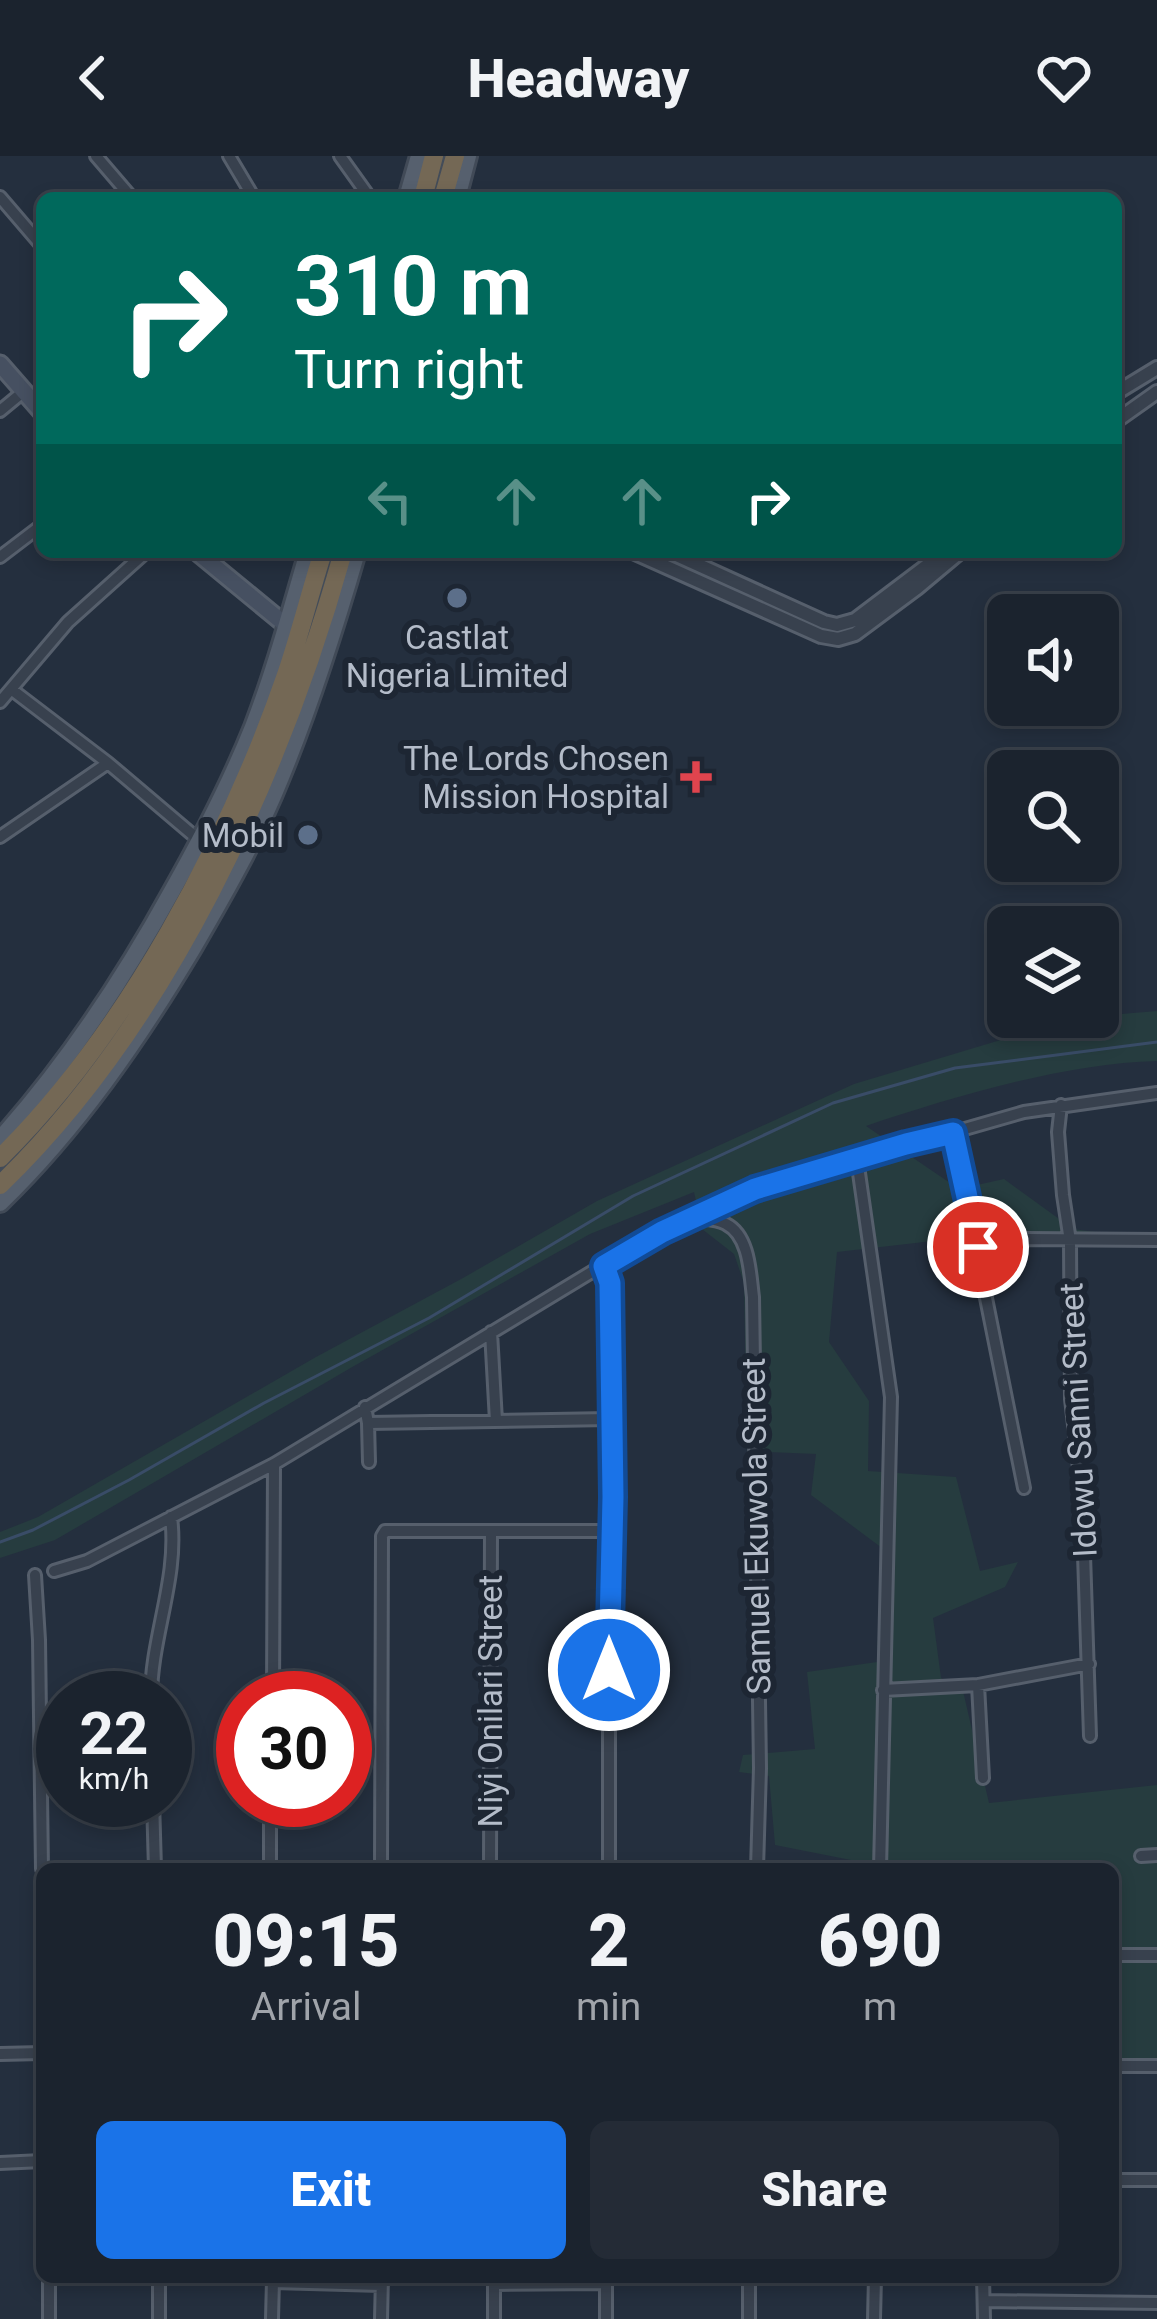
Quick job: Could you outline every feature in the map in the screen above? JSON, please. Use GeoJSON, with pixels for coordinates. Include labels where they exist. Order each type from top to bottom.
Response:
{"type":"FeatureCollection","features":[{"type":"Feature","properties":{"kind":"highway"},"geometry":{"type":"LineString","coordinates":[[425,192],[434,156]]}},
{"type":"Feature","properties":{"kind":"highway"},"geometry":{"type":"LineString","coordinates":[[445,192],[454,156]]}},
{"type":"Feature","properties":{"kind":"highway"},"geometry":{"type":"LineString","coordinates":[[0,1158],[50,1104],[116,1016],[178,916],[210,832],[285,679],[320,558]]}},
{"type":"Feature","properties":{"kind":"highway"},"geometry":{"type":"LineString","coordinates":[[0,1185],[137,1027],[250,810],[339,592],[342,558]]}},
{"type":"Feature","properties":{"kind":"main road"},"geometry":{"type":"LineString","coordinates":[[409,192],[419,156]]}},
{"type":"Feature","properties":{"kind":"main road"},"geometry":{"type":"LineString","coordinates":[[459,192],[468,156]]}},
{"type":"Feature","properties":{"kind":"main road"},"geometry":{"type":"LineString","coordinates":[[0,364],[36,406]]}},
{"type":"Feature","properties":{"kind":"main road"},"geometry":{"type":"LineString","coordinates":[[204,558],[287,626]]}},
{"type":"Feature","properties":{"kind":"main road"},"geometry":{"type":"LineString","coordinates":[[0,1139],[66,1061],[210,832],[254,724],[306,558]]}},
{"type":"Feature","properties":{"kind":"main road"},"geometry":{"type":"LineString","coordinates":[[339,592],[354,558]]}},
{"type":"Feature","properties":{"kind":"main road"},"geometry":{"type":"LineString","coordinates":[[0,1203],[70,1128],[137,1027]]}},
{"type":"Feature","properties":{"kind":"street"},"geometry":{"type":"LineString","coordinates":[[96,156],[126,192]]}},
{"type":"Feature","properties":{"kind":"street"},"geometry":{"type":"LineString","coordinates":[[229,156],[250,192]]}},
{"type":"Feature","properties":{"kind":"street"},"geometry":{"type":"LineString","coordinates":[[340,156],[366,192]]}},
{"type":"Feature","properties":{"kind":"street"},"geometry":{"type":"LineString","coordinates":[[0,197],[36,239]]}},
{"type":"Feature","properties":{"kind":"street"},"geometry":{"type":"LineString","coordinates":[[1122,389],[1157,368]]}},
{"type":"Feature","properties":{"kind":"street"},"geometry":{"type":"LineString","coordinates":[[0,411],[23,392]]}},
{"type":"Feature","properties":{"kind":"street"},"geometry":{"type":"LineString","coordinates":[[1122,414],[1157,392]]}},
{"type":"Feature","properties":{"kind":"street"},"geometry":{"type":"LineString","coordinates":[[0,557],[36,530]]}},
{"type":"Feature","properties":{"kind":"street"},"geometry":{"type":"LineString","coordinates":[[0,702],[68,622],[139,558]]}},
{"type":"Feature","properties":{"kind":"street"},"geometry":{"type":"LineString","coordinates":[[647,558],[832,639],[871,624],[953,558]]}},
{"type":"Feature","properties":{"kind":"street"},"geometry":{"type":"LineString","coordinates":[[683,558],[838,625],[855,620],[937,558]]}},
{"type":"Feature","properties":{"kind":"street"},"geometry":{"type":"LineString","coordinates":[[11,689],[210,832]]}},
{"type":"Feature","properties":{"kind":"street"},"geometry":{"type":"LineString","coordinates":[[0,837],[108,763]]}},
{"type":"Feature","properties":{"kind":"street"},"geometry":{"type":"LineString","coordinates":[[54,1571],[87,1561],[274,1464],[662,1232],[755,1189],[987,1121],[1060,1105],[1157,1093]]}},
{"type":"Feature","properties":{"kind":"street","name":"Idowu Sanni Street"},"geometry":{"type":"LineString","coordinates":[[1060,1105],[1090,1736]]}},
{"type":"Feature","properties":{"kind":"street"},"geometry":{"type":"LineString","coordinates":[[953,1133],[1024,1488]]}},
{"type":"Feature","properties":{"kind":"street"},"geometry":{"type":"LineString","coordinates":[[857,1160],[891,1397],[880,1863]]}},
{"type":"Feature","properties":{"kind":"street","name":"Samuel Ekuwola Street"},"geometry":{"type":"LineString","coordinates":[[693,1217],[726,1223],[749,1263],[760,1768],[757,1863]]}},
{"type":"Feature","properties":{"kind":"street"},"geometry":{"type":"LineString","coordinates":[[978,1247],[1026,1239],[1157,1240]]}},
{"type":"Feature","properties":{"kind":"street"},"geometry":{"type":"LineString","coordinates":[[604,1266],[610,1283],[612,1531],[608,1863]]}},
{"type":"Feature","properties":{"kind":"street"},"geometry":{"type":"LineString","coordinates":[[491,1332],[496,1421]]}},
{"type":"Feature","properties":{"kind":"street"},"geometry":{"type":"LineString","coordinates":[[365,1407],[369,1462]]}},
{"type":"Feature","properties":{"kind":"street"},"geometry":{"type":"LineString","coordinates":[[368,1423],[610,1419]]}},
{"type":"Feature","properties":{"kind":"street"},"geometry":{"type":"LineString","coordinates":[[273,1671],[274,1464]]}},
{"type":"Feature","properties":{"kind":"street"},"geometry":{"type":"LineString","coordinates":[[152,1671],[174,1561],[171,1517]]}},
{"type":"Feature","properties":{"kind":"street"},"geometry":{"type":"LineString","coordinates":[[381,1863],[382,1536],[385,1532],[612,1531]]}},
{"type":"Feature","properties":{"kind":"street","name":"Niyi Onilari Street"},"geometry":{"type":"LineString","coordinates":[[490,1863],[491,1532]]}},
{"type":"Feature","properties":{"kind":"street"},"geometry":{"type":"LineString","coordinates":[[35,1575],[42,1863]]}},
{"type":"Feature","properties":{"kind":"street"},"geometry":{"type":"LineString","coordinates":[[883,1690],[977,1685],[1089,1664]]}},
{"type":"Feature","properties":{"kind":"street"},"geometry":{"type":"LineString","coordinates":[[977,1685],[983,1778]]}},
{"type":"Feature","properties":{"kind":"street"},"geometry":{"type":"LineString","coordinates":[[154,1827],[155,1863]]}},
{"type":"Feature","properties":{"kind":"street"},"geometry":{"type":"LineString","coordinates":[[270,1827],[270,1863]]}},
{"type":"Feature","properties":{"kind":"street"},"geometry":{"type":"LineString","coordinates":[[1142,1856],[1157,1855]]}},
{"type":"Feature","properties":{"kind":"street"},"geometry":{"type":"LineString","coordinates":[[1119,1955],[1157,1955]]}},
{"type":"Feature","properties":{"kind":"street"},"geometry":{"type":"LineString","coordinates":[[0,2054],[36,2053]]}},
{"type":"Feature","properties":{"kind":"street"},"geometry":{"type":"LineString","coordinates":[[1119,2066],[1157,2066]]}},
{"type":"Feature","properties":{"kind":"street"},"geometry":{"type":"LineString","coordinates":[[0,2163],[36,2161]]}},
{"type":"Feature","properties":{"kind":"street"},"geometry":{"type":"LineString","coordinates":[[1119,2180],[1157,2180]]}},
{"type":"Feature","properties":{"kind":"street"},"geometry":{"type":"LineString","coordinates":[[49,2283],[49,2319]]}},
{"type":"Feature","properties":{"kind":"street"},"geometry":{"type":"LineString","coordinates":[[159,2283],[159,2319]]}},
{"type":"Feature","properties":{"kind":"street"},"geometry":{"type":"LineString","coordinates":[[272,2319],[273,2283]]}},
{"type":"Feature","properties":{"kind":"street"},"geometry":{"type":"LineString","coordinates":[[381,2319],[382,2283]]}},
{"type":"Feature","properties":{"kind":"street"},"geometry":{"type":"LineString","coordinates":[[494,2283],[494,2319]]}},
{"type":"Feature","properties":{"kind":"street"},"geometry":{"type":"LineString","coordinates":[[606,2283],[606,2319]]}},
{"type":"Feature","properties":{"kind":"street"},"geometry":{"type":"LineString","coordinates":[[748,2319],[749,2283]]}},
{"type":"Feature","properties":{"kind":"street"},"geometry":{"type":"LineString","coordinates":[[874,2319],[875,2283]]}},
{"type":"Feature","properties":{"kind":"street"},"geometry":{"type":"LineString","coordinates":[[983,2283],[983,2319]]}},
{"type":"Feature","properties":{"kind":"street"},"geometry":{"type":"LineString","coordinates":[[984,2301],[1157,2303]]}},
{"type":"Feature","properties":{"kind":"green space"},"geometry":{"type":"Polygon","coordinates":[[[1157,1011],[1157,1061],[1048,1075],[866,1126],[959,1189],[1004,1179],[1073,1229],[1154,1240],[994,1234],[837,1252],[829,1342],[869,1401],[868,1471],[956,1477],[980,1571],[1018,1562],[1005,1587],[933,1618],[941,1678],[963,1691],[989,1803],[1157,1785],[1157,2062],[1119,2065],[1119,1863],[861,1863],[775,1845],[769,1776],[739,1772],[743,1755],[815,1749],[807,1672],[877,1662],[882,1548],[811,1495],[816,1454],[747,1451],[744,1283],[734,1254],[702,1229],[694,1192],[590,1234],[55,1540],[0,1558],[0,1532],[38,1517],[597,1201],[854,1084],[1007,1038],[1119,1038],[1119,1014],[1157,1011]]]}},
{"type":"Feature","properties":{"kind":"waterway"},"geometry":{"type":"LineString","coordinates":[[0,1542],[129,1480],[264,1403],[429,1318],[633,1196],[833,1103],[955,1068],[1157,1042]]}},
{"type":"Feature","properties":{"kind":"place","name":"Castlat Nigeria Limited"},"geometry":{"type":"Point","coordinates":[457,598]}},
{"type":"Feature","properties":{"kind":"place","name":"The Lords Chosen Mission Hospital"},"geometry":{"type":"Point","coordinates":[696,777]}},
{"type":"Feature","properties":{"kind":"place","name":"Mobil"},"geometry":{"type":"Point","coordinates":[308,835]}},
{"type":"Feature","properties":{"kind":"route"},"geometry":{"type":"LineString","coordinates":[[609,1670],[613,1497],[610,1283],[604,1266],[662,1232],[755,1189],[953,1133],[978,1247]]}}]}
